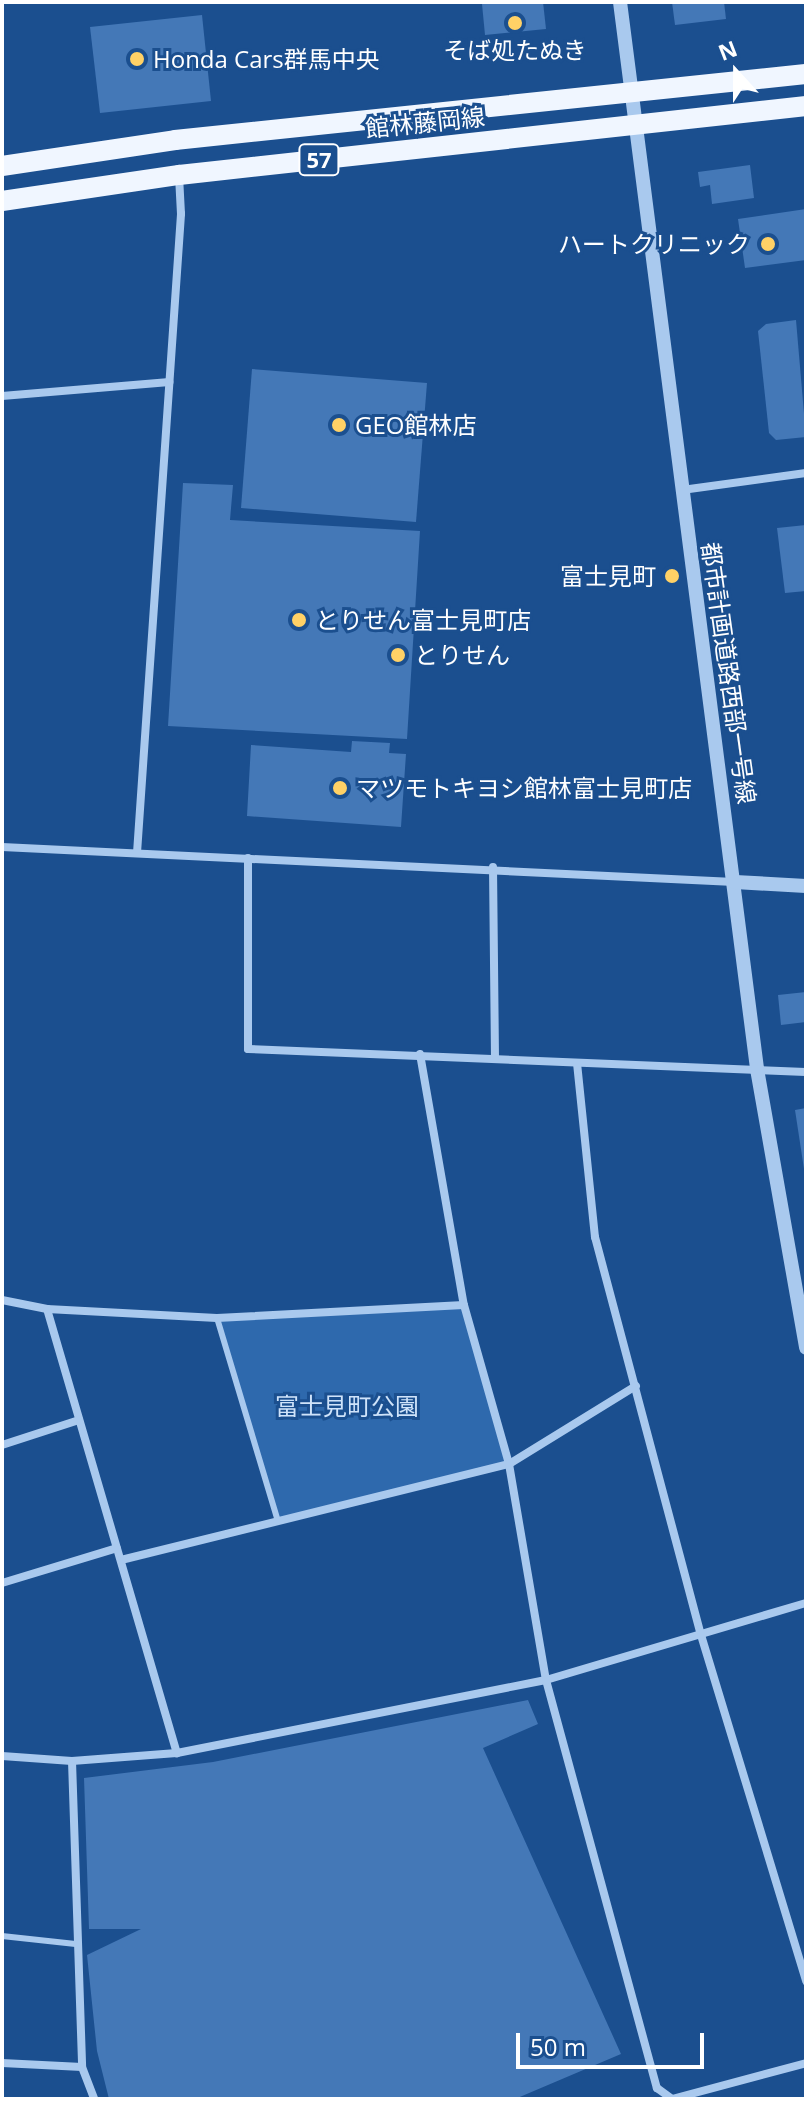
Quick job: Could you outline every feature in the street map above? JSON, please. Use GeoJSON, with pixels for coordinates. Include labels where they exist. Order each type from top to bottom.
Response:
{"type":"FeatureCollection","features":[{"type":"Feature","properties":{"kind":"main road","name":"館林藤岡線"},"geometry":{"type":"LineString","coordinates":[[2,166],[175,140],[806,74]]}},
{"type":"Feature","properties":{"kind":"main road","name":"館林藤岡線"},"geometry":{"type":"LineString","coordinates":[[2,201],[179,175],[806,106]]}},
{"type":"Feature","properties":{"kind":"street","name":"都市計画道路西部一号線"},"geometry":{"type":"LineString","coordinates":[[620,2],[757,1069],[806,1348]]}},
{"type":"Feature","properties":{"kind":"street"},"geometry":{"type":"LineString","coordinates":[[137,853],[169,382],[179,175]]}},
{"type":"Feature","properties":{"kind":"street"},"geometry":{"type":"LineString","coordinates":[[2,396],[169,382]]}},
{"type":"Feature","properties":{"kind":"street"},"geometry":{"type":"LineString","coordinates":[[682,490],[806,473]]}},
{"type":"Feature","properties":{"kind":"street"},"geometry":{"type":"LineString","coordinates":[[2,847],[493,867],[806,886]]}},
{"type":"Feature","properties":{"kind":"street"},"geometry":{"type":"LineString","coordinates":[[248,858],[248,1049],[806,1072]]}},
{"type":"Feature","properties":{"kind":"street"},"geometry":{"type":"LineString","coordinates":[[493,867],[495,1059]]}},
{"type":"Feature","properties":{"kind":"street"},"geometry":{"type":"LineString","coordinates":[[420,1054],[464,1305],[509,1464],[546,1680],[657,2088],[672,2099],[806,2063]]}},
{"type":"Feature","properties":{"kind":"street"},"geometry":{"type":"LineString","coordinates":[[577,1063],[595,1237],[701,1635],[806,1981]]}},
{"type":"Feature","properties":{"kind":"street"},"geometry":{"type":"LineString","coordinates":[[2,1300],[47,1309],[217,1318],[464,1305]]}},
{"type":"Feature","properties":{"kind":"street"},"geometry":{"type":"LineString","coordinates":[[47,1309],[177,1753]]}},
{"type":"Feature","properties":{"kind":"street"},"geometry":{"type":"LineString","coordinates":[[121,1560],[509,1464],[636,1386]]}},
{"type":"Feature","properties":{"kind":"street"},"geometry":{"type":"LineString","coordinates":[[2,1445],[79,1420]]}},
{"type":"Feature","properties":{"kind":"street"},"geometry":{"type":"LineString","coordinates":[[2,1583],[117,1548]]}},
{"type":"Feature","properties":{"kind":"street"},"geometry":{"type":"LineString","coordinates":[[2,1756],[72,1761],[177,1753],[546,1680],[806,1603]]}},
{"type":"Feature","properties":{"kind":"street"},"geometry":{"type":"LineString","coordinates":[[72,1761],[82,2067],[94,2099]]}},
{"type":"Feature","properties":{"kind":"street"},"geometry":{"type":"LineString","coordinates":[[2,2063],[82,2067]]}},
{"type":"Feature","properties":{"kind":"lane"},"geometry":{"type":"LineString","coordinates":[[217,1318],[278,1521]]}},
{"type":"Feature","properties":{"kind":"lane"},"geometry":{"type":"LineString","coordinates":[[2,1936],[76,1944]]}},
{"type":"Feature","properties":{"kind":"green space","name":"富士見町公園"},"geometry":{"type":"Polygon","coordinates":[[[464,1305],[509,1464],[278,1521],[217,1318],[464,1305]]]}},
{"type":"Feature","properties":{"kind":"building"},"geometry":{"type":"Polygon","coordinates":[[[543,2],[546,29],[485,35],[482,4],[543,2]]]}},
{"type":"Feature","properties":{"kind":"building"},"geometry":{"type":"Polygon","coordinates":[[[672,2],[724,2],[726,19],[675,25],[672,2]]]}},
{"type":"Feature","properties":{"kind":"building"},"geometry":{"type":"Polygon","coordinates":[[[202,15],[211,101],[100,113],[90,27],[202,15]]]}},
{"type":"Feature","properties":{"kind":"building"},"geometry":{"type":"Polygon","coordinates":[[[750,165],[754,198],[712,204],[710,185],[700,187],[698,172],[750,165]]]}},
{"type":"Feature","properties":{"kind":"building"},"geometry":{"type":"Polygon","coordinates":[[[806,209],[806,260],[745,268],[738,219],[806,209]]]}},
{"type":"Feature","properties":{"kind":"building"},"geometry":{"type":"Polygon","coordinates":[[[796,320],[806,437],[776,440],[769,433],[758,331],[766,324],[796,320]]]}},
{"type":"Feature","properties":{"kind":"building"},"geometry":{"type":"Polygon","coordinates":[[[252,369],[427,383],[416,522],[241,508],[252,369]]]}},
{"type":"Feature","properties":{"kind":"building"},"geometry":{"type":"Polygon","coordinates":[[[183,483],[233,485],[230,520],[420,531],[407,739],[168,726],[183,483]]]}},
{"type":"Feature","properties":{"kind":"building"},"geometry":{"type":"Polygon","coordinates":[[[806,525],[806,591],[785,593],[777,528],[806,525]]]}},
{"type":"Feature","properties":{"kind":"building"},"geometry":{"type":"Polygon","coordinates":[[[352,741],[390,743],[389,753],[406,754],[401,827],[247,816],[251,745],[351,752],[352,741]]]}},
{"type":"Feature","properties":{"kind":"building"},"geometry":{"type":"Polygon","coordinates":[[[806,992],[806,1022],[781,1025],[778,995],[806,992]]]}},
{"type":"Feature","properties":{"kind":"building"},"geometry":{"type":"Polygon","coordinates":[[[806,1108],[806,1169],[804,1169],[795,1110],[806,1108]]]}},
{"type":"Feature","properties":{"kind":"building"},"geometry":{"type":"Polygon","coordinates":[[[528,1700],[538,1724],[483,1748],[621,2054],[515,2099],[109,2099],[97,2051],[87,1955],[141,1929],[89,1929],[84,1778],[213,1762],[528,1700]]]}},
{"type":"Feature","properties":{"kind":"place","name":"そば処たぬき"},"geometry":{"type":"Point","coordinates":[515,23]}},
{"type":"Feature","properties":{"kind":"place","name":"Honda Cars群馬中央"},"geometry":{"type":"Point","coordinates":[137,59]}},
{"type":"Feature","properties":{"kind":"place","name":"ハートクリニック"},"geometry":{"type":"Point","coordinates":[768,244]}},
{"type":"Feature","properties":{"kind":"place","name":"GEO館林店"},"geometry":{"type":"Point","coordinates":[339,425]}},
{"type":"Feature","properties":{"kind":"place","name":"富士見町"},"geometry":{"type":"Point","coordinates":[672,576]}},
{"type":"Feature","properties":{"kind":"place","name":"とりせん富士見町店"},"geometry":{"type":"Point","coordinates":[299,620]}},
{"type":"Feature","properties":{"kind":"place","name":"とりせん"},"geometry":{"type":"Point","coordinates":[398,655]}},
{"type":"Feature","properties":{"kind":"place","name":"マツモトキヨシ館林富士見町店"},"geometry":{"type":"Point","coordinates":[340,788]}}]}
